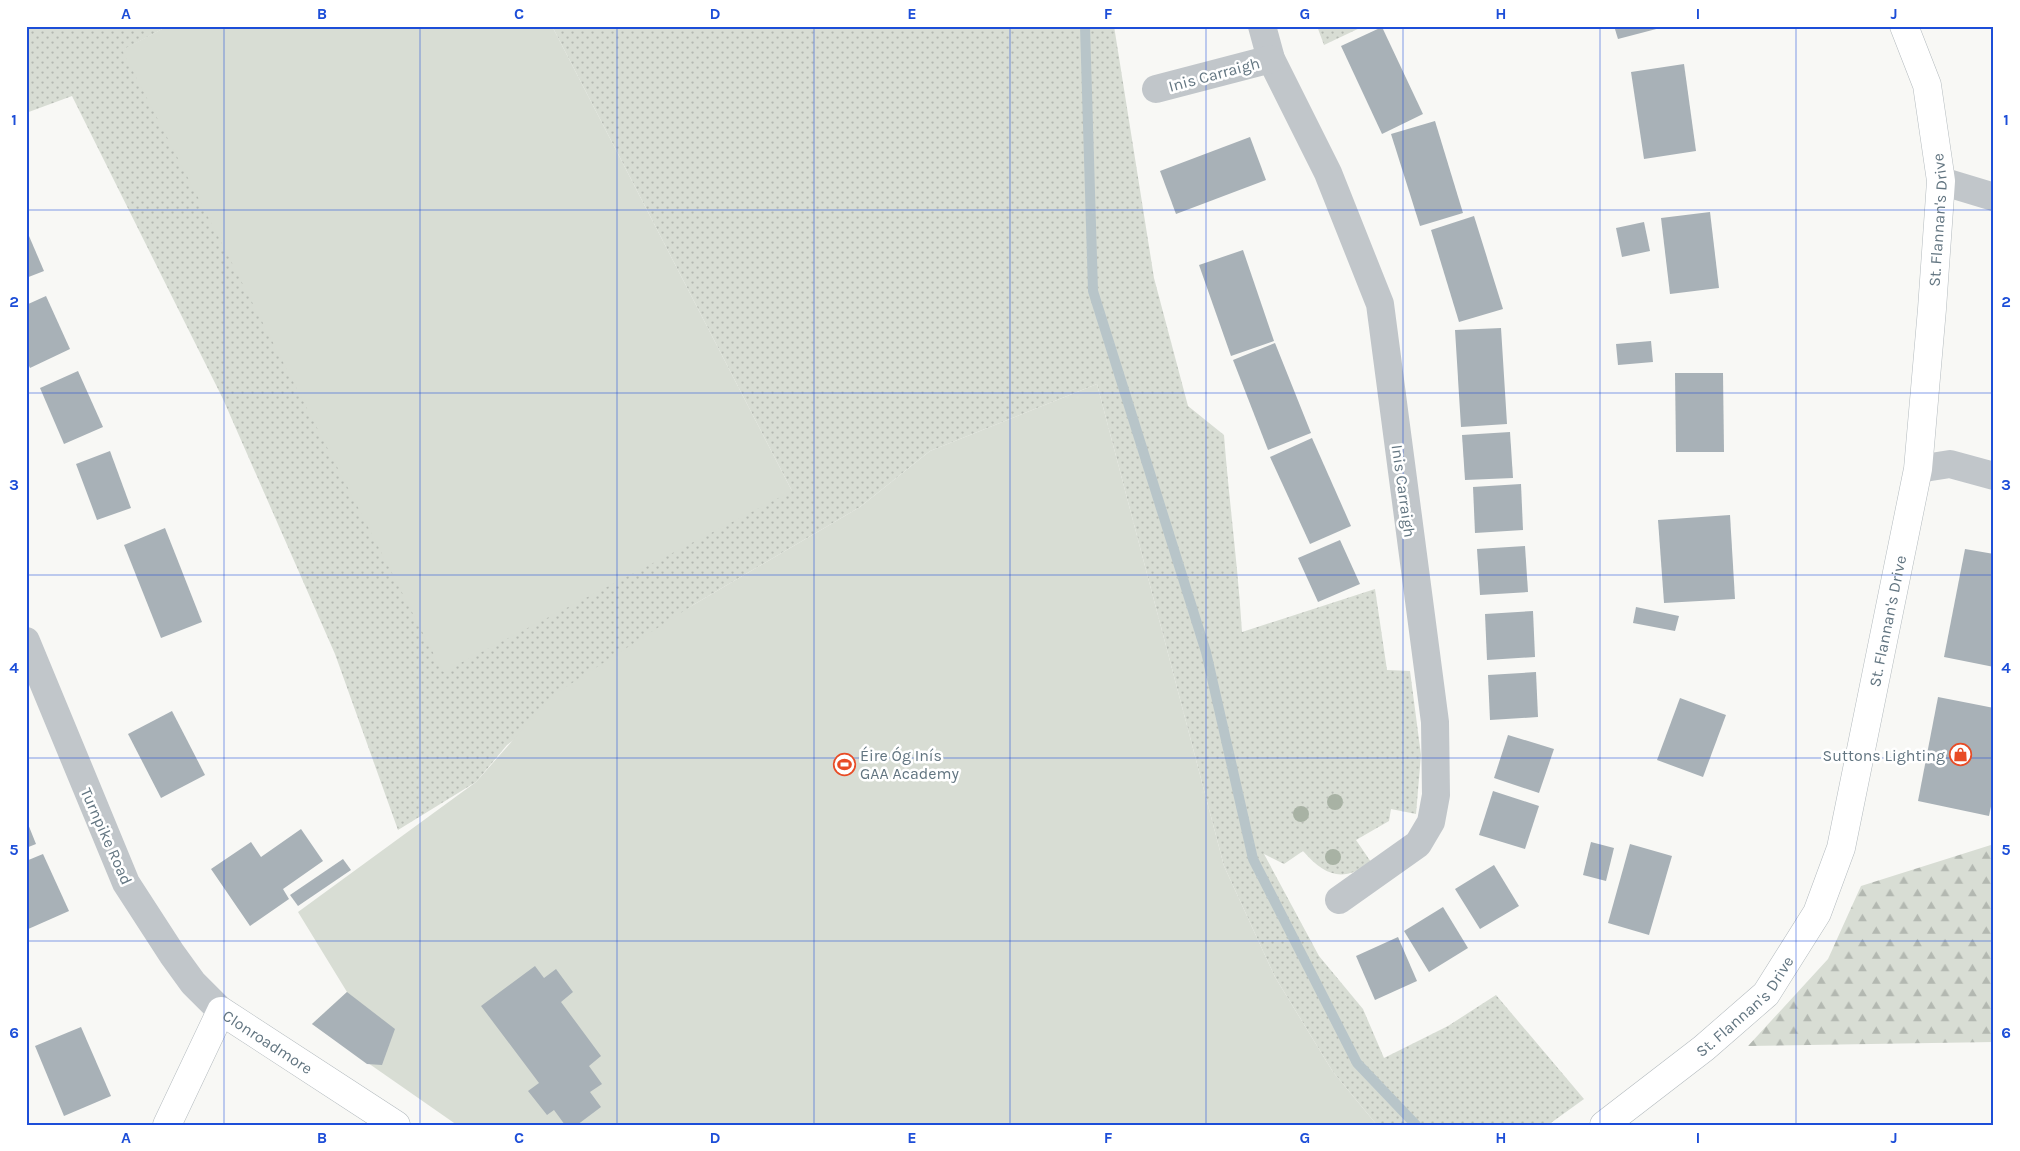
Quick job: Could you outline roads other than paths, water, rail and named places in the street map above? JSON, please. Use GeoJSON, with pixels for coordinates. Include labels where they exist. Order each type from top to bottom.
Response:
{"type":"FeatureCollection","features":[{"type":"Feature","properties":{"kind":"street","name":"Inis Carraigh"},"geometry":{"type":"LineString","coordinates":[[1262,26],[1272,59],[1328,173],[1380,304],[1435,722],[1436,795],[1431,822],[1418,844],[1339,900]]}},
{"type":"Feature","properties":{"kind":"street","name":"St. Flannan's Drive"},"geometry":{"type":"LineString","coordinates":[[1604,1125],[1704,1048],[1766,994],[1816,913],[1841,848],[1918,469],[1941,181],[1927,85],[1904,26]]}},
{"type":"Feature","properties":{"kind":"street","name":"Inis Carraigh"},"geometry":{"type":"LineString","coordinates":[[1156,89],[1272,59]]}},
{"type":"Feature","properties":{"kind":"street"},"geometry":{"type":"LineString","coordinates":[[1941,181],[1994,198]]}},
{"type":"Feature","properties":{"kind":"street"},"geometry":{"type":"LineString","coordinates":[[1918,469],[1950,464],[1994,476]]}},
{"type":"Feature","properties":{"kind":"street","name":"Turnpike Road"},"geometry":{"type":"LineString","coordinates":[[26,641],[126,883],[193,983],[221,1011]]}},
{"type":"Feature","properties":{"kind":"street","name":"Clonroadmore"},"geometry":{"type":"LineString","coordinates":[[167,1125],[221,1011],[396,1125]]}},
{"type":"Feature","properties":{"kind":"waterway"},"geometry":{"type":"LineString","coordinates":[[1085,26],[1093,291],[1206,652],[1253,859],[1357,1063],[1416,1125]]}},
{"type":"Feature","properties":{"kind":"place","name":"Suttons Lighting"},"geometry":{"type":"Point","coordinates":[1961,755]}},
{"type":"Feature","properties":{"kind":"place","name":"Éire Óg Inís GAA Academy"},"geometry":{"type":"Point","coordinates":[844,764]}}]}
